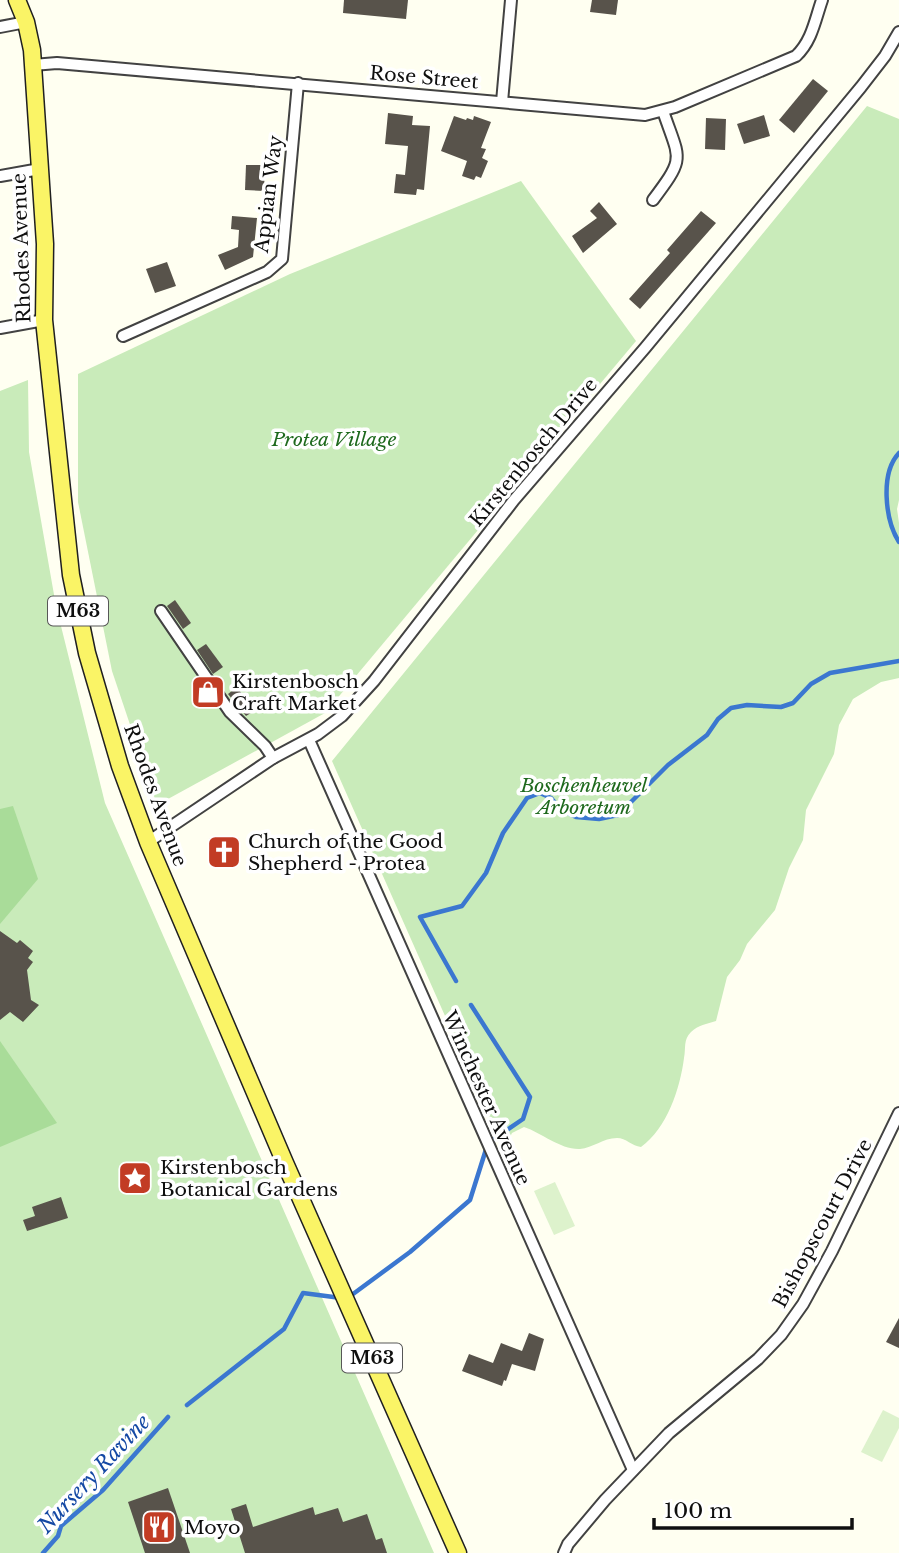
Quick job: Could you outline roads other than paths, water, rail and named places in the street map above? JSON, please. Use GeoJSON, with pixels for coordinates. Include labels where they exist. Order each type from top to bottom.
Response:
{"type":"FeatureCollection","features":[{"type":"Feature","properties":{"kind":"main road","name":"Rhodes Avenue"},"geometry":{"type":"LineString","coordinates":[[17,0],[26,22],[33,65],[45,244],[44,320],[71,575],[86,653],[120,766],[148,842],[285,1163],[458,1553]]}},
{"type":"Feature","properties":{"kind":"street"},"geometry":{"type":"LineString","coordinates":[[502,102],[511,0]]}},
{"type":"Feature","properties":{"kind":"street","name":"Rose Street"},"geometry":{"type":"LineString","coordinates":[[33,65],[57,63],[638,115],[663,111],[799,54],[811,34],[822,0]]}},
{"type":"Feature","properties":{"kind":"street"},"geometry":{"type":"LineString","coordinates":[[0,27],[26,22]]}},
{"type":"Feature","properties":{"kind":"street","name":"Kirstenbosch Drive"},"geometry":{"type":"LineString","coordinates":[[148,842],[273,758],[309,740],[342,716],[374,681],[514,500],[645,348],[861,87],[885,56],[899,32]]}},
{"type":"Feature","properties":{"kind":"street","name":"Appian Way"},"geometry":{"type":"LineString","coordinates":[[123,336],[267,272],[282,259],[298,83]]}},
{"type":"Feature","properties":{"kind":"street"},"geometry":{"type":"LineString","coordinates":[[653,200],[675,170],[678,158],[663,111]]}},
{"type":"Feature","properties":{"kind":"street"},"geometry":{"type":"LineString","coordinates":[[0,176],[40,169]]}},
{"type":"Feature","properties":{"kind":"street"},"geometry":{"type":"LineString","coordinates":[[0,328],[44,320]]}},
{"type":"Feature","properties":{"kind":"street"},"geometry":{"type":"LineString","coordinates":[[161,611],[230,712],[265,746],[273,758]]}},
{"type":"Feature","properties":{"kind":"street","name":"Winchester Avenue"},"geometry":{"type":"LineString","coordinates":[[309,740],[633,1470]]}},
{"type":"Feature","properties":{"kind":"street","name":"Bishopscourt Drive"},"geometry":{"type":"LineString","coordinates":[[564,1553],[578,1531],[669,1433],[758,1359],[781,1335],[803,1304],[832,1251],[899,1113]]}},
{"type":"Feature","properties":{"kind":"waterway"},"geometry":{"type":"LineString","coordinates":[[899,453],[889,472],[887,484],[890,522],[899,542]]}},
{"type":"Feature","properties":{"kind":"waterway"},"geometry":{"type":"LineString","coordinates":[[456,981],[420,917],[462,906],[486,873],[503,833],[527,798],[540,793],[551,798],[561,810],[576,817],[599,819],[618,815],[668,765],[707,735],[718,719],[731,708],[747,705],[781,707],[793,703],[811,684],[830,673],[899,661]]}},
{"type":"Feature","properties":{"kind":"waterway","name":"Nursery Ravine"},"geometry":{"type":"LineString","coordinates":[[349,1297],[410,1252],[470,1200],[488,1143],[523,1119],[530,1097],[471,1005]]}},
{"type":"Feature","properties":{"kind":"waterway","name":"Nursery Ravine"},"geometry":{"type":"LineString","coordinates":[[187,1405],[284,1329],[303,1293],[341,1298]]}},
{"type":"Feature","properties":{"kind":"waterway","name":"Nursery Ravine"},"geometry":{"type":"LineString","coordinates":[[43,1553],[58,1536],[61,1526],[103,1490],[168,1417]]}},
{"type":"Feature","properties":{"kind":"place","name":"Kirstenbosch Craft Market"},"geometry":{"type":"Point","coordinates":[208,692]}},
{"type":"Feature","properties":{"kind":"place","name":"Church of the Good Shepherd - Protea"},"geometry":{"type":"Point","coordinates":[224,852]}},
{"type":"Feature","properties":{"kind":"place","name":"Kirstenbosch Botanical Gardens"},"geometry":{"type":"Point","coordinates":[135,1178]}},
{"type":"Feature","properties":{"kind":"place","name":"Moyo"},"geometry":{"type":"Point","coordinates":[159,1527]}},
{"type":"Feature","properties":{"kind":"park label","name":"Protea Village"},"geometry":{"type":"Point","coordinates":[334,439]}},
{"type":"Feature","properties":{"kind":"park label","name":"Boschenheuvel Arboretum"},"geometry":{"type":"Point","coordinates":[584,796]}}]}
